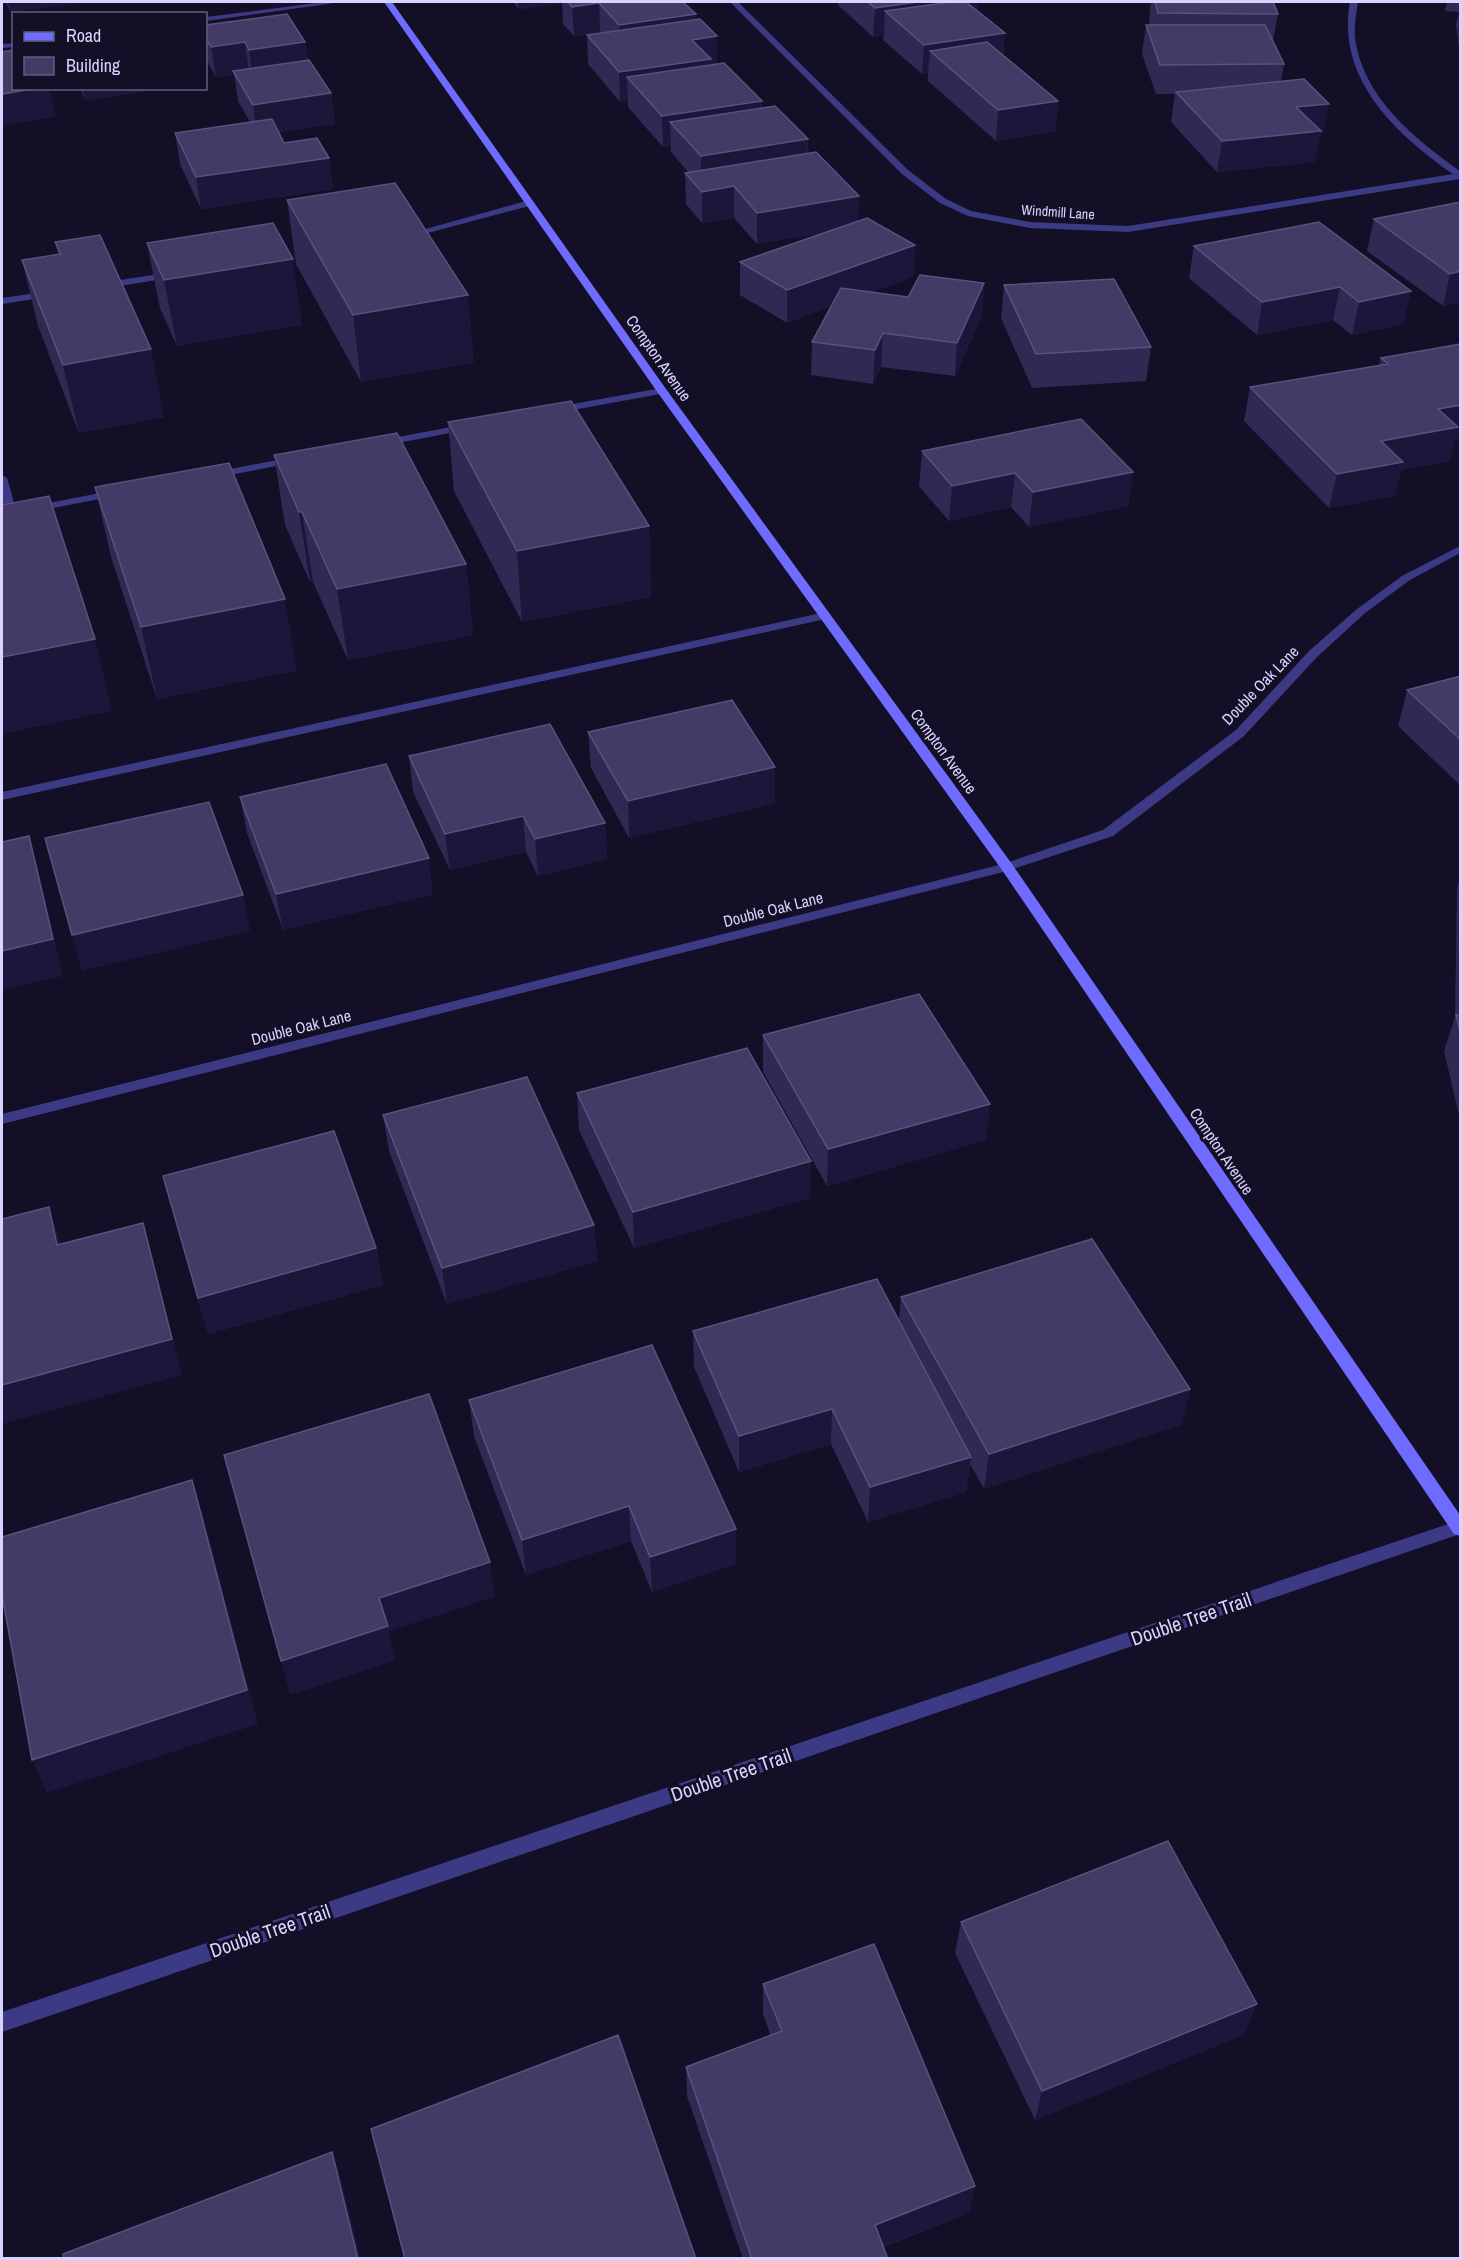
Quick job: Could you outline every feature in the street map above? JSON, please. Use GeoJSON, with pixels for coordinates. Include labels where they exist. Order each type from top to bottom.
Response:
{"type":"FeatureCollection","features":[{"type":"Feature","properties":{"kind":"street"},"geometry":{"type":"LineString","coordinates":[[207,19],[338,2]]}},
{"type":"Feature","properties":{"kind":"street","name":"Compton Avenue"},"geometry":{"type":"LineString","coordinates":[[388,2],[662,391],[1007,867],[1460,1528]]}},
{"type":"Feature","properties":{"kind":"street","name":"Windmill Lane"},"geometry":{"type":"LineString","coordinates":[[734,2],[905,172],[943,201],[968,213],[1030,225],[1128,229],[1461,176]]}},
{"type":"Feature","properties":{"kind":"street"},"geometry":{"type":"LineString","coordinates":[[1354,2],[1351,12],[1352,51],[1386,112],[1409,136],[1461,176]]}},
{"type":"Feature","properties":{"kind":"street"},"geometry":{"type":"LineString","coordinates":[[400,237],[530,203]]}},
{"type":"Feature","properties":{"kind":"street"},"geometry":{"type":"LineString","coordinates":[[95,287],[185,273]]}},
{"type":"Feature","properties":{"kind":"street"},"geometry":{"type":"LineString","coordinates":[[2,301],[61,292]]}},
{"type":"Feature","properties":{"kind":"street"},"geometry":{"type":"LineString","coordinates":[[542,413],[662,391]]}},
{"type":"Feature","properties":{"kind":"street"},"geometry":{"type":"LineString","coordinates":[[365,446],[483,424]]}},
{"type":"Feature","properties":{"kind":"street"},"geometry":{"type":"LineString","coordinates":[[200,477],[306,458]]}},
{"type":"Feature","properties":{"kind":"street"},"geometry":{"type":"LineString","coordinates":[[2,478],[6,514],[129,491]]}},
{"type":"Feature","properties":{"kind":"street","name":"Double Oak Lane"},"geometry":{"type":"LineString","coordinates":[[2,1119],[1007,867],[1108,833],[1240,733],[1313,654],[1361,611],[1406,578],[1461,549]]}},
{"type":"Feature","properties":{"kind":"street"},"geometry":{"type":"LineString","coordinates":[[2,796],[826,616]]}},
{"type":"Feature","properties":{"kind":"street","name":"Double Tree Trail"},"geometry":{"type":"LineString","coordinates":[[2,2022],[1460,1528]]}},
{"type":"Feature","properties":{"kind":"building"},"geometry":{"type":"Polygon","coordinates":[[[568,2],[683,2],[696,14],[619,25],[599,3],[572,7],[568,2]]]}},
{"type":"Feature","properties":{"kind":"building"},"geometry":{"type":"Polygon","coordinates":[[[868,2],[918,2],[875,8],[868,2]]]}},
{"type":"Feature","properties":{"kind":"building"},"geometry":{"type":"Polygon","coordinates":[[[966,2],[1005,33],[924,45],[885,11],[966,2]]]}},
{"type":"Feature","properties":{"kind":"building"},"geometry":{"type":"Polygon","coordinates":[[[1155,2],[1273,2],[1278,14],[1158,13],[1155,2]]]}},
{"type":"Feature","properties":{"kind":"building"},"geometry":{"type":"Polygon","coordinates":[[[287,14],[305,42],[249,50],[245,42],[211,47],[207,40],[207,25],[287,14]]]}},
{"type":"Feature","properties":{"kind":"building"},"geometry":{"type":"Polygon","coordinates":[[[700,19],[717,36],[692,40],[711,59],[619,72],[587,35],[700,19]]]}},
{"type":"Feature","properties":{"kind":"building"},"geometry":{"type":"Polygon","coordinates":[[[1146,25],[1265,25],[1284,64],[1160,65],[1146,25]]]}},
{"type":"Feature","properties":{"kind":"building"},"geometry":{"type":"Polygon","coordinates":[[[987,42],[1058,101],[998,110],[930,51],[987,42]]]}},
{"type":"Feature","properties":{"kind":"building"},"geometry":{"type":"Polygon","coordinates":[[[12,50],[12,90],[26,90],[2,94],[2,52],[12,50]]]}},
{"type":"Feature","properties":{"kind":"building"},"geometry":{"type":"Polygon","coordinates":[[[309,60],[331,93],[253,105],[233,71],[309,60]]]}},
{"type":"Feature","properties":{"kind":"building"},"geometry":{"type":"Polygon","coordinates":[[[724,63],[762,101],[662,116],[627,77],[724,63]]]}},
{"type":"Feature","properties":{"kind":"building"},"geometry":{"type":"Polygon","coordinates":[[[1304,79],[1329,104],[1296,107],[1321,131],[1222,141],[1176,92],[1304,79]]]}},
{"type":"Feature","properties":{"kind":"building"},"geometry":{"type":"Polygon","coordinates":[[[775,106],[808,139],[701,156],[670,122],[775,106]]]}},
{"type":"Feature","properties":{"kind":"building"},"geometry":{"type":"Polygon","coordinates":[[[272,119],[284,143],[317,138],[329,158],[196,177],[175,133],[272,119]]]}},
{"type":"Feature","properties":{"kind":"building"},"geometry":{"type":"Polygon","coordinates":[[[816,152],[859,196],[757,213],[734,186],[702,192],[685,173],[816,152]]]}},
{"type":"Feature","properties":{"kind":"building"},"geometry":{"type":"Polygon","coordinates":[[[395,183],[468,295],[353,315],[287,200],[395,183]]]}},
{"type":"Feature","properties":{"kind":"building"},"geometry":{"type":"Polygon","coordinates":[[[1461,202],[1461,271],[1450,274],[1374,219],[1461,202]]]}},
{"type":"Feature","properties":{"kind":"building"},"geometry":{"type":"Polygon","coordinates":[[[867,218],[915,245],[787,290],[740,262],[867,218]]]}},
{"type":"Feature","properties":{"kind":"building"},"geometry":{"type":"Polygon","coordinates":[[[1319,222],[1411,291],[1359,302],[1340,287],[1262,302],[1194,246],[1319,222]]]}},
{"type":"Feature","properties":{"kind":"building"},"geometry":{"type":"Polygon","coordinates":[[[273,223],[293,259],[164,280],[147,243],[273,223]]]}},
{"type":"Feature","properties":{"kind":"building"},"geometry":{"type":"Polygon","coordinates":[[[100,235],[151,349],[63,365],[22,260],[61,254],[55,242],[100,235]]]}},
{"type":"Feature","properties":{"kind":"building"},"geometry":{"type":"Polygon","coordinates":[[[920,275],[984,283],[957,343],[883,333],[875,350],[812,342],[841,288],[908,297],[920,275]]]}},
{"type":"Feature","properties":{"kind":"building"},"geometry":{"type":"Polygon","coordinates":[[[1114,279],[1151,347],[1036,354],[1004,285],[1114,279]]]}},
{"type":"Feature","properties":{"kind":"building"},"geometry":{"type":"Polygon","coordinates":[[[1461,344],[1461,405],[1438,409],[1458,427],[1381,441],[1403,462],[1337,474],[1250,387],[1388,364],[1381,358],[1461,344]]]}},
{"type":"Feature","properties":{"kind":"building"},"geometry":{"type":"Polygon","coordinates":[[[571,401],[649,526],[517,551],[448,422],[571,401]]]}},
{"type":"Feature","properties":{"kind":"building"},"geometry":{"type":"Polygon","coordinates":[[[1081,419],[1133,472],[1033,492],[1015,473],[952,486],[922,451],[1081,419]]]}},
{"type":"Feature","properties":{"kind":"building"},"geometry":{"type":"Polygon","coordinates":[[[397,433],[466,564],[337,589],[274,455],[397,433]]]}},
{"type":"Feature","properties":{"kind":"building"},"geometry":{"type":"Polygon","coordinates":[[[229,463],[285,599],[141,627],[95,487],[229,463]]]}},
{"type":"Feature","properties":{"kind":"building"},"geometry":{"type":"Polygon","coordinates":[[[49,496],[95,639],[2,657],[2,505],[49,496]]]}},
{"type":"Feature","properties":{"kind":"building"},"geometry":{"type":"Polygon","coordinates":[[[1461,676],[1461,740],[1407,690],[1461,676]]]}},
{"type":"Feature","properties":{"kind":"building"},"geometry":{"type":"Polygon","coordinates":[[[732,700],[775,767],[628,801],[588,732],[732,700]]]}},
{"type":"Feature","properties":{"kind":"building"},"geometry":{"type":"Polygon","coordinates":[[[550,724],[605,823],[535,839],[523,816],[445,834],[409,756],[550,724]]]}},
{"type":"Feature","properties":{"kind":"building"},"geometry":{"type":"Polygon","coordinates":[[[386,764],[429,858],[276,894],[240,797],[386,764]]]}},
{"type":"Feature","properties":{"kind":"building"},"geometry":{"type":"Polygon","coordinates":[[[209,802],[243,895],[72,935],[45,838],[209,802]]]}},
{"type":"Feature","properties":{"kind":"building"},"geometry":{"type":"Polygon","coordinates":[[[29,836],[53,939],[2,951],[2,842],[29,836]]]}},
{"type":"Feature","properties":{"kind":"building"},"geometry":{"type":"Polygon","coordinates":[[[919,994],[990,1104],[828,1149],[763,1035],[919,994]]]}},
{"type":"Feature","properties":{"kind":"building"},"geometry":{"type":"Polygon","coordinates":[[[1456,1015],[1461,1015],[1461,1034],[1456,1015]]]}},
{"type":"Feature","properties":{"kind":"building"},"geometry":{"type":"Polygon","coordinates":[[[747,1048],[811,1161],[633,1212],[577,1093],[747,1048]]]}},
{"type":"Feature","properties":{"kind":"building"},"geometry":{"type":"Polygon","coordinates":[[[527,1077],[594,1225],[442,1268],[383,1115],[527,1077]]]}},
{"type":"Feature","properties":{"kind":"building"},"geometry":{"type":"Polygon","coordinates":[[[334,1131],[376,1248],[198,1298],[163,1176],[334,1131]]]}},
{"type":"Feature","properties":{"kind":"building"},"geometry":{"type":"Polygon","coordinates":[[[49,1207],[57,1245],[143,1223],[172,1339],[2,1385],[2,1219],[49,1207]]]}},
{"type":"Feature","properties":{"kind":"building"},"geometry":{"type":"Polygon","coordinates":[[[1092,1239],[1190,1389],[989,1454],[901,1297],[1092,1239]]]}},
{"type":"Feature","properties":{"kind":"building"},"geometry":{"type":"Polygon","coordinates":[[[877,1279],[971,1457],[870,1487],[832,1409],[739,1436],[693,1331],[877,1279]]]}},
{"type":"Feature","properties":{"kind":"building"},"geometry":{"type":"Polygon","coordinates":[[[652,1345],[736,1529],[650,1557],[629,1506],[522,1540],[469,1400],[652,1345]]]}},
{"type":"Feature","properties":{"kind":"building"},"geometry":{"type":"Polygon","coordinates":[[[429,1394],[490,1562],[379,1598],[388,1626],[281,1661],[224,1455],[429,1394]]]}},
{"type":"Feature","properties":{"kind":"building"},"geometry":{"type":"Polygon","coordinates":[[[192,1480],[247,1690],[32,1760],[2,1595],[2,1537],[192,1480]]]}},
{"type":"Feature","properties":{"kind":"building"},"geometry":{"type":"Polygon","coordinates":[[[1168,1841],[1257,2004],[1042,2091],[961,1922],[1168,1841]]]}},
{"type":"Feature","properties":{"kind":"building"},"geometry":{"type":"Polygon","coordinates":[[[874,1944],[975,2186],[875,2225],[888,2259],[752,2259],[686,2067],[782,2031],[763,1984],[874,1944]]]}},
{"type":"Feature","properties":{"kind":"building"},"geometry":{"type":"Polygon","coordinates":[[[618,2035],[696,2259],[405,2259],[371,2129],[618,2035]]]}},
{"type":"Feature","properties":{"kind":"building"},"geometry":{"type":"Polygon","coordinates":[[[332,2152],[358,2259],[64,2259],[63,2254],[332,2152]]]}}]}
